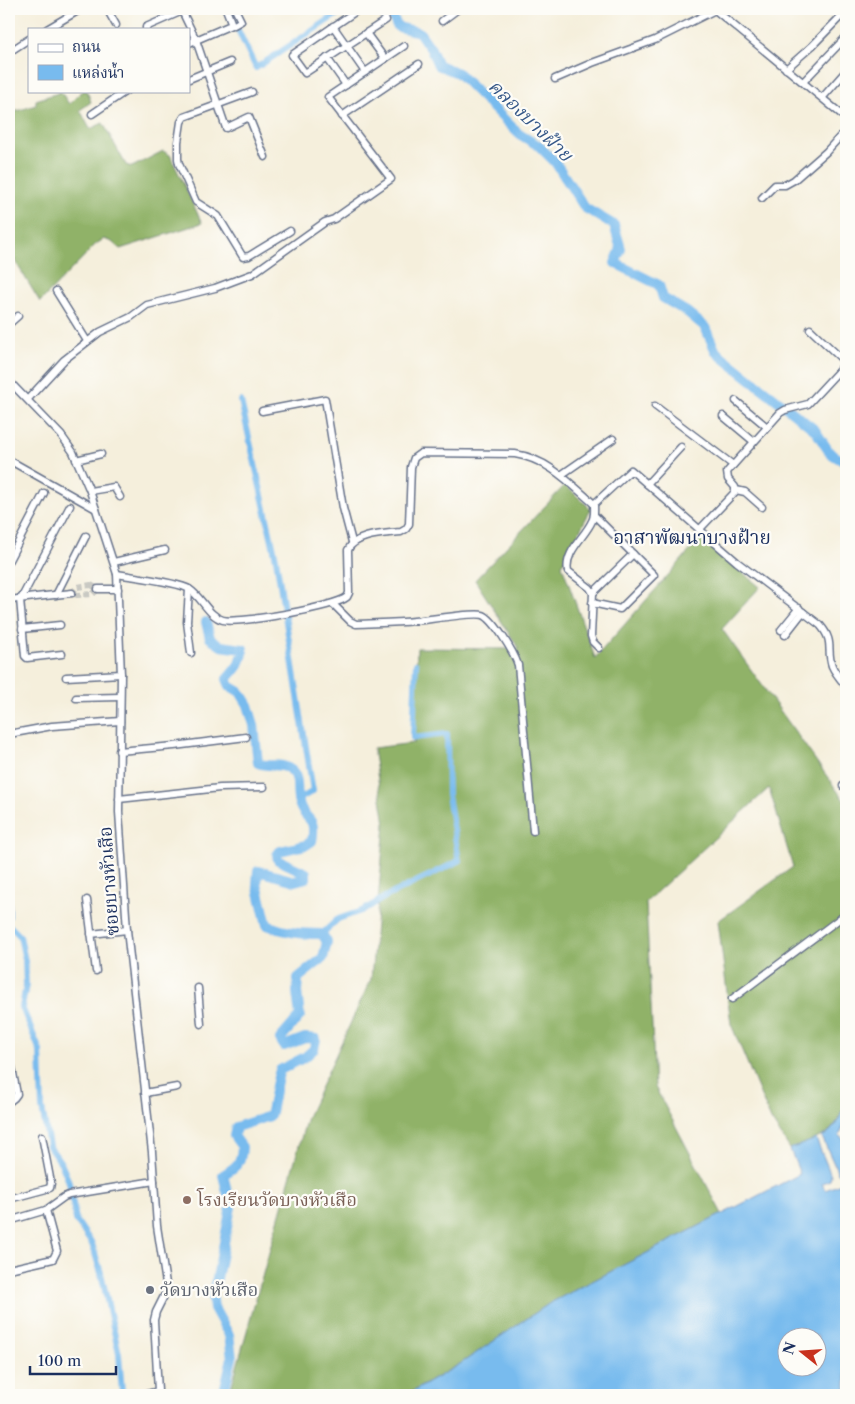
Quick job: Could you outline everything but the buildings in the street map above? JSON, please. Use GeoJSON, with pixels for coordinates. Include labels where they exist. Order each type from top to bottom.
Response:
{"type":"FeatureCollection","features":[{"type":"Feature","properties":{"kind":"street"},"geometry":{"type":"LineString","coordinates":[[49,28],[81,9]]}},
{"type":"Feature","properties":{"kind":"street"},"geometry":{"type":"LineString","coordinates":[[107,9],[116,25]]}},
{"type":"Feature","properties":{"kind":"street"},"geometry":{"type":"LineString","coordinates":[[190,43],[231,26],[232,22],[226,9]]}},
{"type":"Feature","properties":{"kind":"street"},"geometry":{"type":"LineString","coordinates":[[234,25],[241,21],[235,9]]}},
{"type":"Feature","properties":{"kind":"street"},"geometry":{"type":"LineString","coordinates":[[359,9],[292,55],[305,73],[386,20],[379,9]]}},
{"type":"Feature","properties":{"kind":"street"},"geometry":{"type":"LineString","coordinates":[[442,20],[458,9]]}},
{"type":"Feature","properties":{"kind":"street"},"geometry":{"type":"LineString","coordinates":[[146,28],[183,10],[196,40],[226,128],[249,117],[265,157]]}},
{"type":"Feature","properties":{"kind":"street"},"geometry":{"type":"LineString","coordinates":[[555,79],[655,40],[714,10],[846,116]]}},
{"type":"Feature","properties":{"kind":"street"},"geometry":{"type":"LineString","coordinates":[[786,69],[812,46],[846,11]]}},
{"type":"Feature","properties":{"kind":"street"},"geometry":{"type":"LineString","coordinates":[[333,26],[365,72]]}},
{"type":"Feature","properties":{"kind":"street"},"geometry":{"type":"LineString","coordinates":[[366,33],[385,59]]}},
{"type":"Feature","properties":{"kind":"street"},"geometry":{"type":"LineString","coordinates":[[803,82],[846,36]]}},
{"type":"Feature","properties":{"kind":"street"},"geometry":{"type":"LineString","coordinates":[[9,52],[28,40]]}},
{"type":"Feature","properties":{"kind":"street"},"geometry":{"type":"LineString","coordinates":[[28,399],[64,360],[100,332],[131,317],[147,305],[215,288],[252,274],[324,222],[334,219],[391,179],[328,98],[404,46]]}},
{"type":"Feature","properties":{"kind":"street"},"geometry":{"type":"LineString","coordinates":[[327,58],[346,85]]}},
{"type":"Feature","properties":{"kind":"street"},"geometry":{"type":"LineString","coordinates":[[190,79],[230,62]]}},
{"type":"Feature","properties":{"kind":"street"},"geometry":{"type":"LineString","coordinates":[[342,116],[419,64]]}},
{"type":"Feature","properties":{"kind":"street"},"geometry":{"type":"LineString","coordinates":[[823,97],[846,71]]}},
{"type":"Feature","properties":{"kind":"street"},"geometry":{"type":"LineString","coordinates":[[92,114],[125,92]]}},
{"type":"Feature","properties":{"kind":"street"},"geometry":{"type":"LineString","coordinates":[[252,92],[184,117],[180,122],[178,159],[196,202],[218,216],[243,257],[249,256],[290,231]]}},
{"type":"Feature","properties":{"kind":"street"},"geometry":{"type":"LineString","coordinates":[[762,198],[775,186],[789,184],[794,180],[826,152],[846,130]]}},
{"type":"Feature","properties":{"kind":"street"},"geometry":{"type":"LineString","coordinates":[[56,291],[88,341]]}},
{"type":"Feature","properties":{"kind":"street"},"geometry":{"type":"LineString","coordinates":[[9,324],[18,316]]}},
{"type":"Feature","properties":{"kind":"street"},"geometry":{"type":"LineString","coordinates":[[762,507],[745,492],[736,490],[726,476],[727,472],[753,441],[785,410],[808,404],[846,363],[810,329]]}},
{"type":"Feature","properties":{"kind":"street","name":"ซอยบางหัวเสือ"},"geometry":{"type":"LineString","coordinates":[[9,381],[61,434],[76,460],[90,491],[117,574],[121,674],[119,799],[127,930],[154,1181],[157,1226],[167,1290],[154,1320],[158,1392],[142,1395]]}},
{"type":"Feature","properties":{"kind":"street"},"geometry":{"type":"LineString","coordinates":[[262,411],[324,399],[343,508],[352,542]]}},
{"type":"Feature","properties":{"kind":"street"},"geometry":{"type":"LineString","coordinates":[[736,401],[767,427]]}},
{"type":"Feature","properties":{"kind":"street"},"geometry":{"type":"LineString","coordinates":[[655,406],[733,465]]}},
{"type":"Feature","properties":{"kind":"street"},"geometry":{"type":"LineString","coordinates":[[723,416],[753,441]]}},
{"type":"Feature","properties":{"kind":"street"},"geometry":{"type":"LineString","coordinates":[[561,476],[613,439]]}},
{"type":"Feature","properties":{"kind":"street"},"geometry":{"type":"LineString","coordinates":[[647,484],[681,447]]}},
{"type":"Feature","properties":{"kind":"street"},"geometry":{"type":"LineString","coordinates":[[117,574],[183,586],[189,589],[213,614],[225,620],[280,615],[344,600],[349,593],[348,550],[352,542],[360,538],[401,532],[409,524],[411,467],[414,458],[421,453],[515,454],[529,456],[541,461],[594,504]]}},
{"type":"Feature","properties":{"kind":"street"},"geometry":{"type":"LineString","coordinates":[[76,460],[102,454]]}},
{"type":"Feature","properties":{"kind":"street"},"geometry":{"type":"LineString","coordinates":[[9,460],[96,509]]}},
{"type":"Feature","properties":{"kind":"street"},"geometry":{"type":"LineString","coordinates":[[599,648],[593,642],[592,636],[593,593],[590,588],[568,571],[567,565],[573,551],[592,520],[594,504],[631,470],[744,568],[820,625],[827,633],[833,668],[846,684]]}},
{"type":"Feature","properties":{"kind":"street"},"geometry":{"type":"LineString","coordinates":[[90,491],[114,487],[120,497]]}},
{"type":"Feature","properties":{"kind":"street"},"geometry":{"type":"LineString","coordinates":[[699,530],[736,490]]}},
{"type":"Feature","properties":{"kind":"street"},"geometry":{"type":"LineString","coordinates":[[9,560],[44,494]]}},
{"type":"Feature","properties":{"kind":"street"},"geometry":{"type":"LineString","coordinates":[[62,654],[27,658],[24,654],[21,599],[70,506]]}},
{"type":"Feature","properties":{"kind":"street"},"geometry":{"type":"LineString","coordinates":[[592,603],[620,610],[654,575],[594,515]]}},
{"type":"Feature","properties":{"kind":"street"},"geometry":{"type":"LineString","coordinates":[[56,595],[86,536]]}},
{"type":"Feature","properties":{"kind":"street"},"geometry":{"type":"LineString","coordinates":[[114,562],[165,550]]}},
{"type":"Feature","properties":{"kind":"street"},"geometry":{"type":"LineString","coordinates":[[593,593],[634,554]]}},
{"type":"Feature","properties":{"kind":"street"},"geometry":{"type":"LineString","coordinates":[[98,589],[118,589]]}},
{"type":"Feature","properties":{"kind":"street"},"geometry":{"type":"LineString","coordinates":[[189,589],[187,622],[191,653]]}},
{"type":"Feature","properties":{"kind":"street"},"geometry":{"type":"LineString","coordinates":[[9,600],[72,593]]}},
{"type":"Feature","properties":{"kind":"street"},"geometry":{"type":"LineString","coordinates":[[332,604],[350,621],[356,624],[413,622],[478,614],[488,618],[509,646],[518,665],[533,831]]}},
{"type":"Feature","properties":{"kind":"street"},"geometry":{"type":"LineString","coordinates":[[783,632],[801,610]]}},
{"type":"Feature","properties":{"kind":"street"},"geometry":{"type":"LineString","coordinates":[[22,628],[60,625]]}},
{"type":"Feature","properties":{"kind":"street"},"geometry":{"type":"LineString","coordinates":[[66,677],[121,674]]}},
{"type":"Feature","properties":{"kind":"street"},"geometry":{"type":"LineString","coordinates":[[76,698],[120,697]]}},
{"type":"Feature","properties":{"kind":"street"},"geometry":{"type":"LineString","coordinates":[[9,734],[52,726],[120,721]]}},
{"type":"Feature","properties":{"kind":"street"},"geometry":{"type":"LineString","coordinates":[[119,751],[246,737]]}},
{"type":"Feature","properties":{"kind":"street"},"geometry":{"type":"LineString","coordinates":[[119,799],[220,788],[264,787]]}},
{"type":"Feature","properties":{"kind":"street"},"geometry":{"type":"LineString","coordinates":[[87,900],[96,971]]}},
{"type":"Feature","properties":{"kind":"street"},"geometry":{"type":"LineString","coordinates":[[732,999],[846,914]]}},
{"type":"Feature","properties":{"kind":"street"},"geometry":{"type":"LineString","coordinates":[[91,934],[127,930]]}},
{"type":"Feature","properties":{"kind":"street"},"geometry":{"type":"LineString","coordinates":[[198,988],[201,1024]]}},
{"type":"Feature","properties":{"kind":"street"},"geometry":{"type":"LineString","coordinates":[[9,1052],[17,1094],[9,1102]]}},
{"type":"Feature","properties":{"kind":"street"},"geometry":{"type":"LineString","coordinates":[[145,1093],[177,1087]]}},
{"type":"Feature","properties":{"kind":"street"},"geometry":{"type":"LineString","coordinates":[[9,1199],[50,1188],[51,1182],[42,1136]]}},
{"type":"Feature","properties":{"kind":"street"},"geometry":{"type":"LineString","coordinates":[[9,1221],[46,1210],[69,1195],[154,1181]]}},
{"type":"Feature","properties":{"kind":"street"},"geometry":{"type":"LineString","coordinates":[[9,1269],[53,1259],[56,1255],[57,1251],[46,1210]]}},
{"type":"Feature","properties":{"kind":"green space"},"geometry":{"type":"Polygon","coordinates":[[[61,92],[69,104],[81,92],[87,92],[91,102],[80,110],[90,129],[103,123],[126,165],[132,167],[163,151],[170,155],[202,223],[120,249],[112,242],[104,239],[96,244],[40,302],[9,251],[9,119],[13,112],[36,105],[36,100],[61,92]]]}},
{"type":"Feature","properties":{"kind":"green space"},"geometry":{"type":"Polygon","coordinates":[[[565,485],[591,509],[562,565],[595,658],[701,538],[760,587],[722,629],[846,803],[846,1099],[842,1111],[838,1121],[827,1133],[790,1149],[771,1120],[731,1024],[718,921],[793,867],[769,788],[646,902],[655,1087],[722,1214],[550,1303],[460,1364],[406,1395],[229,1395],[307,1117],[371,979],[385,824],[373,748],[414,743],[417,648],[519,649],[475,580],[565,485]]]}},
{"type":"Feature","properties":{"kind":"water"},"geometry":{"type":"Polygon","coordinates":[[[846,1099],[846,1121],[839,1136],[846,1141],[846,1173],[842,1175],[838,1173],[822,1137],[838,1121],[846,1099]]]}},
{"type":"Feature","properties":{"kind":"water"},"geometry":{"type":"Polygon","coordinates":[[[816,1139],[831,1175],[830,1180],[822,1183],[825,1190],[846,1182],[846,1395],[407,1395],[460,1364],[550,1303],[800,1174],[790,1149],[816,1139]]]}},
{"type":"Feature","properties":{"kind":"waterway"},"geometry":{"type":"LineString","coordinates":[[238,30],[256,68],[345,9]]}},
{"type":"Feature","properties":{"kind":"waterway","name":"คลองบางฝ้าย"},"geometry":{"type":"LineString","coordinates":[[388,9],[398,27],[419,32],[431,49],[438,65],[458,73],[519,134],[539,146],[555,162],[585,208],[614,225],[621,249],[615,263],[659,285],[663,298],[687,312],[705,327],[716,352],[815,430],[830,453],[846,463]]}},
{"type":"Feature","properties":{"kind":"waterway"},"geometry":{"type":"LineString","coordinates":[[241,401],[276,559],[313,791],[298,800]]}},
{"type":"Feature","properties":{"kind":"waterway"},"geometry":{"type":"LineString","coordinates":[[206,622],[210,638],[221,646],[243,649],[240,662],[227,679],[230,686],[240,692],[248,705],[254,725],[258,763],[284,766],[294,773],[301,809],[313,826],[312,841],[306,845],[280,851],[277,855],[278,860],[306,873],[306,878],[295,881],[258,871],[257,884],[267,925],[281,930],[322,934],[327,942],[323,958],[298,978],[297,992],[300,1016],[280,1039],[284,1046],[305,1038],[316,1039],[314,1049],[305,1057],[280,1070],[270,1116],[236,1127],[234,1136],[242,1147],[241,1157],[235,1167],[223,1175],[231,1207],[217,1278],[212,1293],[214,1308],[229,1335],[232,1358],[223,1395]]}},
{"type":"Feature","properties":{"kind":"waterway"},"geometry":{"type":"LineString","coordinates":[[322,934],[338,919],[364,910],[385,897],[459,861],[448,795],[447,734],[413,738],[416,664]]}},
{"type":"Feature","properties":{"kind":"waterway"},"geometry":{"type":"LineString","coordinates":[[9,904],[9,916]]}},
{"type":"Feature","properties":{"kind":"waterway"},"geometry":{"type":"LineString","coordinates":[[9,925],[20,936],[25,961],[26,985],[22,1007],[40,1051],[42,1108],[49,1146],[61,1163],[69,1182],[76,1220],[92,1244],[101,1273],[119,1354],[122,1392],[120,1395]]}},
{"type":"Feature","properties":{"kind":"tunnel"},"geometry":{"type":"LineString","coordinates":[[91,585],[98,589],[93,594],[77,595],[72,593],[77,587],[91,585]]}},
{"type":"Feature","properties":{"kind":"place","name":"โรงเรียนวัดบางหัวเสือ"},"geometry":{"type":"Point","coordinates":[187,1200]}},
{"type":"Feature","properties":{"kind":"place","name":"วัดบางหัวเสือ"},"geometry":{"type":"Point","coordinates":[150,1290]}},
{"type":"Feature","properties":{"kind":"district","name":"อาสาพัฒนาบางฝ้าย"},"geometry":{"type":"Point","coordinates":[692,537]}}]}
